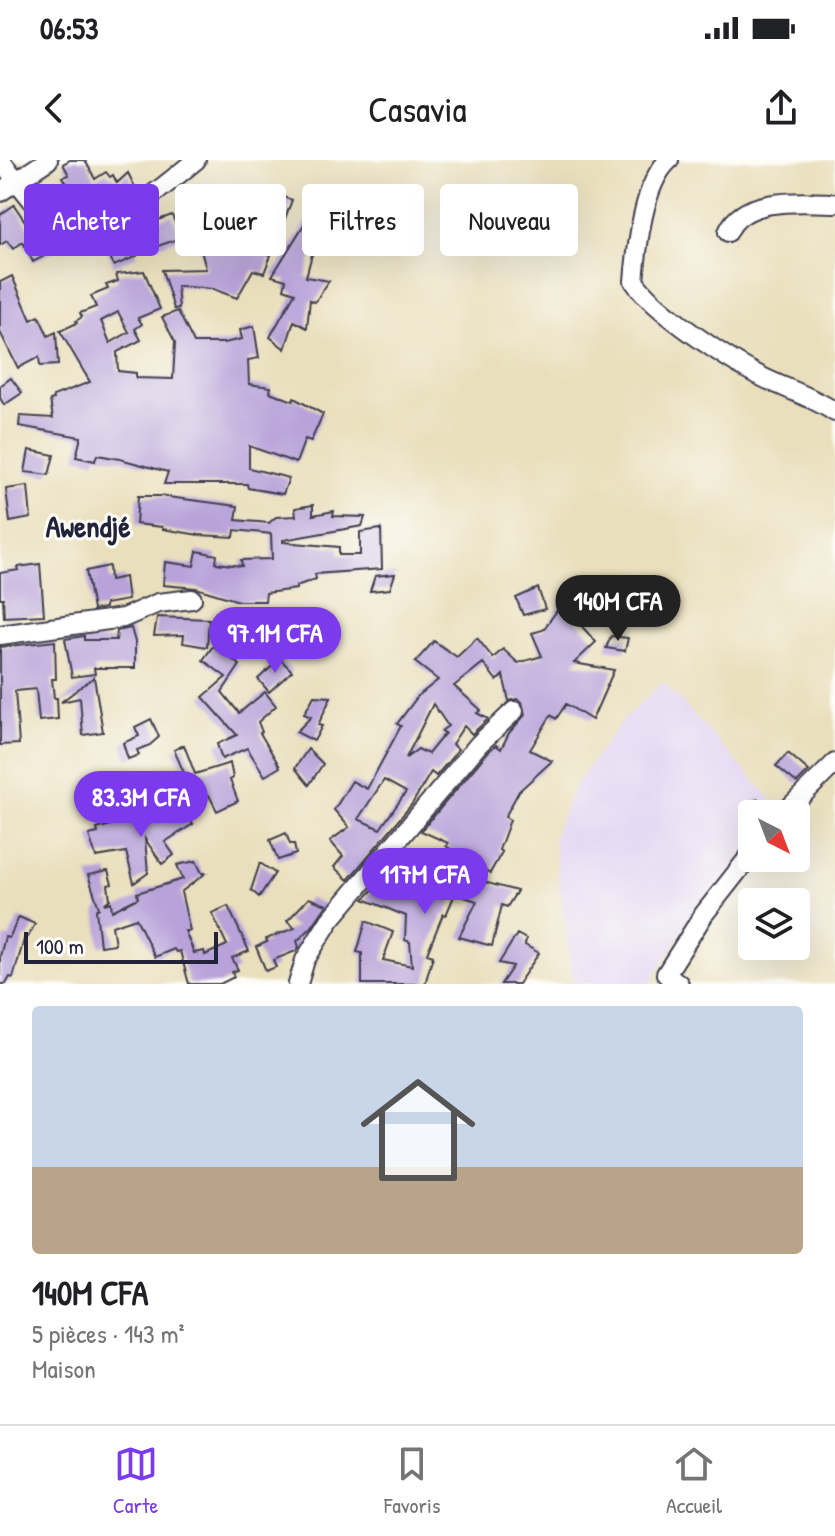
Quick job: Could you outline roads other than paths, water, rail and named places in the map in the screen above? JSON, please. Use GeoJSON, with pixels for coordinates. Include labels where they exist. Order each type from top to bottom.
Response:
{"type":"FeatureCollection","features":[{"type":"Feature","properties":{"kind":"street"},"geometry":{"type":"LineString","coordinates":[[0,160],[47,219],[56,226],[79,231],[105,224],[127,211],[196,160]]}},
{"type":"Feature","properties":{"kind":"street"},"geometry":{"type":"LineString","coordinates":[[0,192],[48,160]]}},
{"type":"Feature","properties":{"kind":"street"},"geometry":{"type":"LineString","coordinates":[[669,160],[663,165],[648,197],[634,281],[643,295],[686,328],[760,376],[835,412]]}},
{"type":"Feature","properties":{"kind":"street"},"geometry":{"type":"LineString","coordinates":[[728,232],[740,215],[752,209],[807,202],[835,203]]}},
{"type":"Feature","properties":{"kind":"street"},"geometry":{"type":"LineString","coordinates":[[0,635],[123,618],[158,603],[192,599]]}},
{"type":"Feature","properties":{"kind":"street"},"geometry":{"type":"LineString","coordinates":[[298,984],[305,960],[330,920],[479,744],[514,711]]}},
{"type":"Feature","properties":{"kind":"street"},"geometry":{"type":"LineString","coordinates":[[797,800],[835,763]]}},
{"type":"Feature","properties":{"kind":"street"},"geometry":{"type":"LineString","coordinates":[[679,984],[666,974],[704,914],[738,871]]}},
{"type":"Feature","properties":{"kind":"district","name":"Awendjé"},"geometry":{"type":"Point","coordinates":[88,527]}}]}
